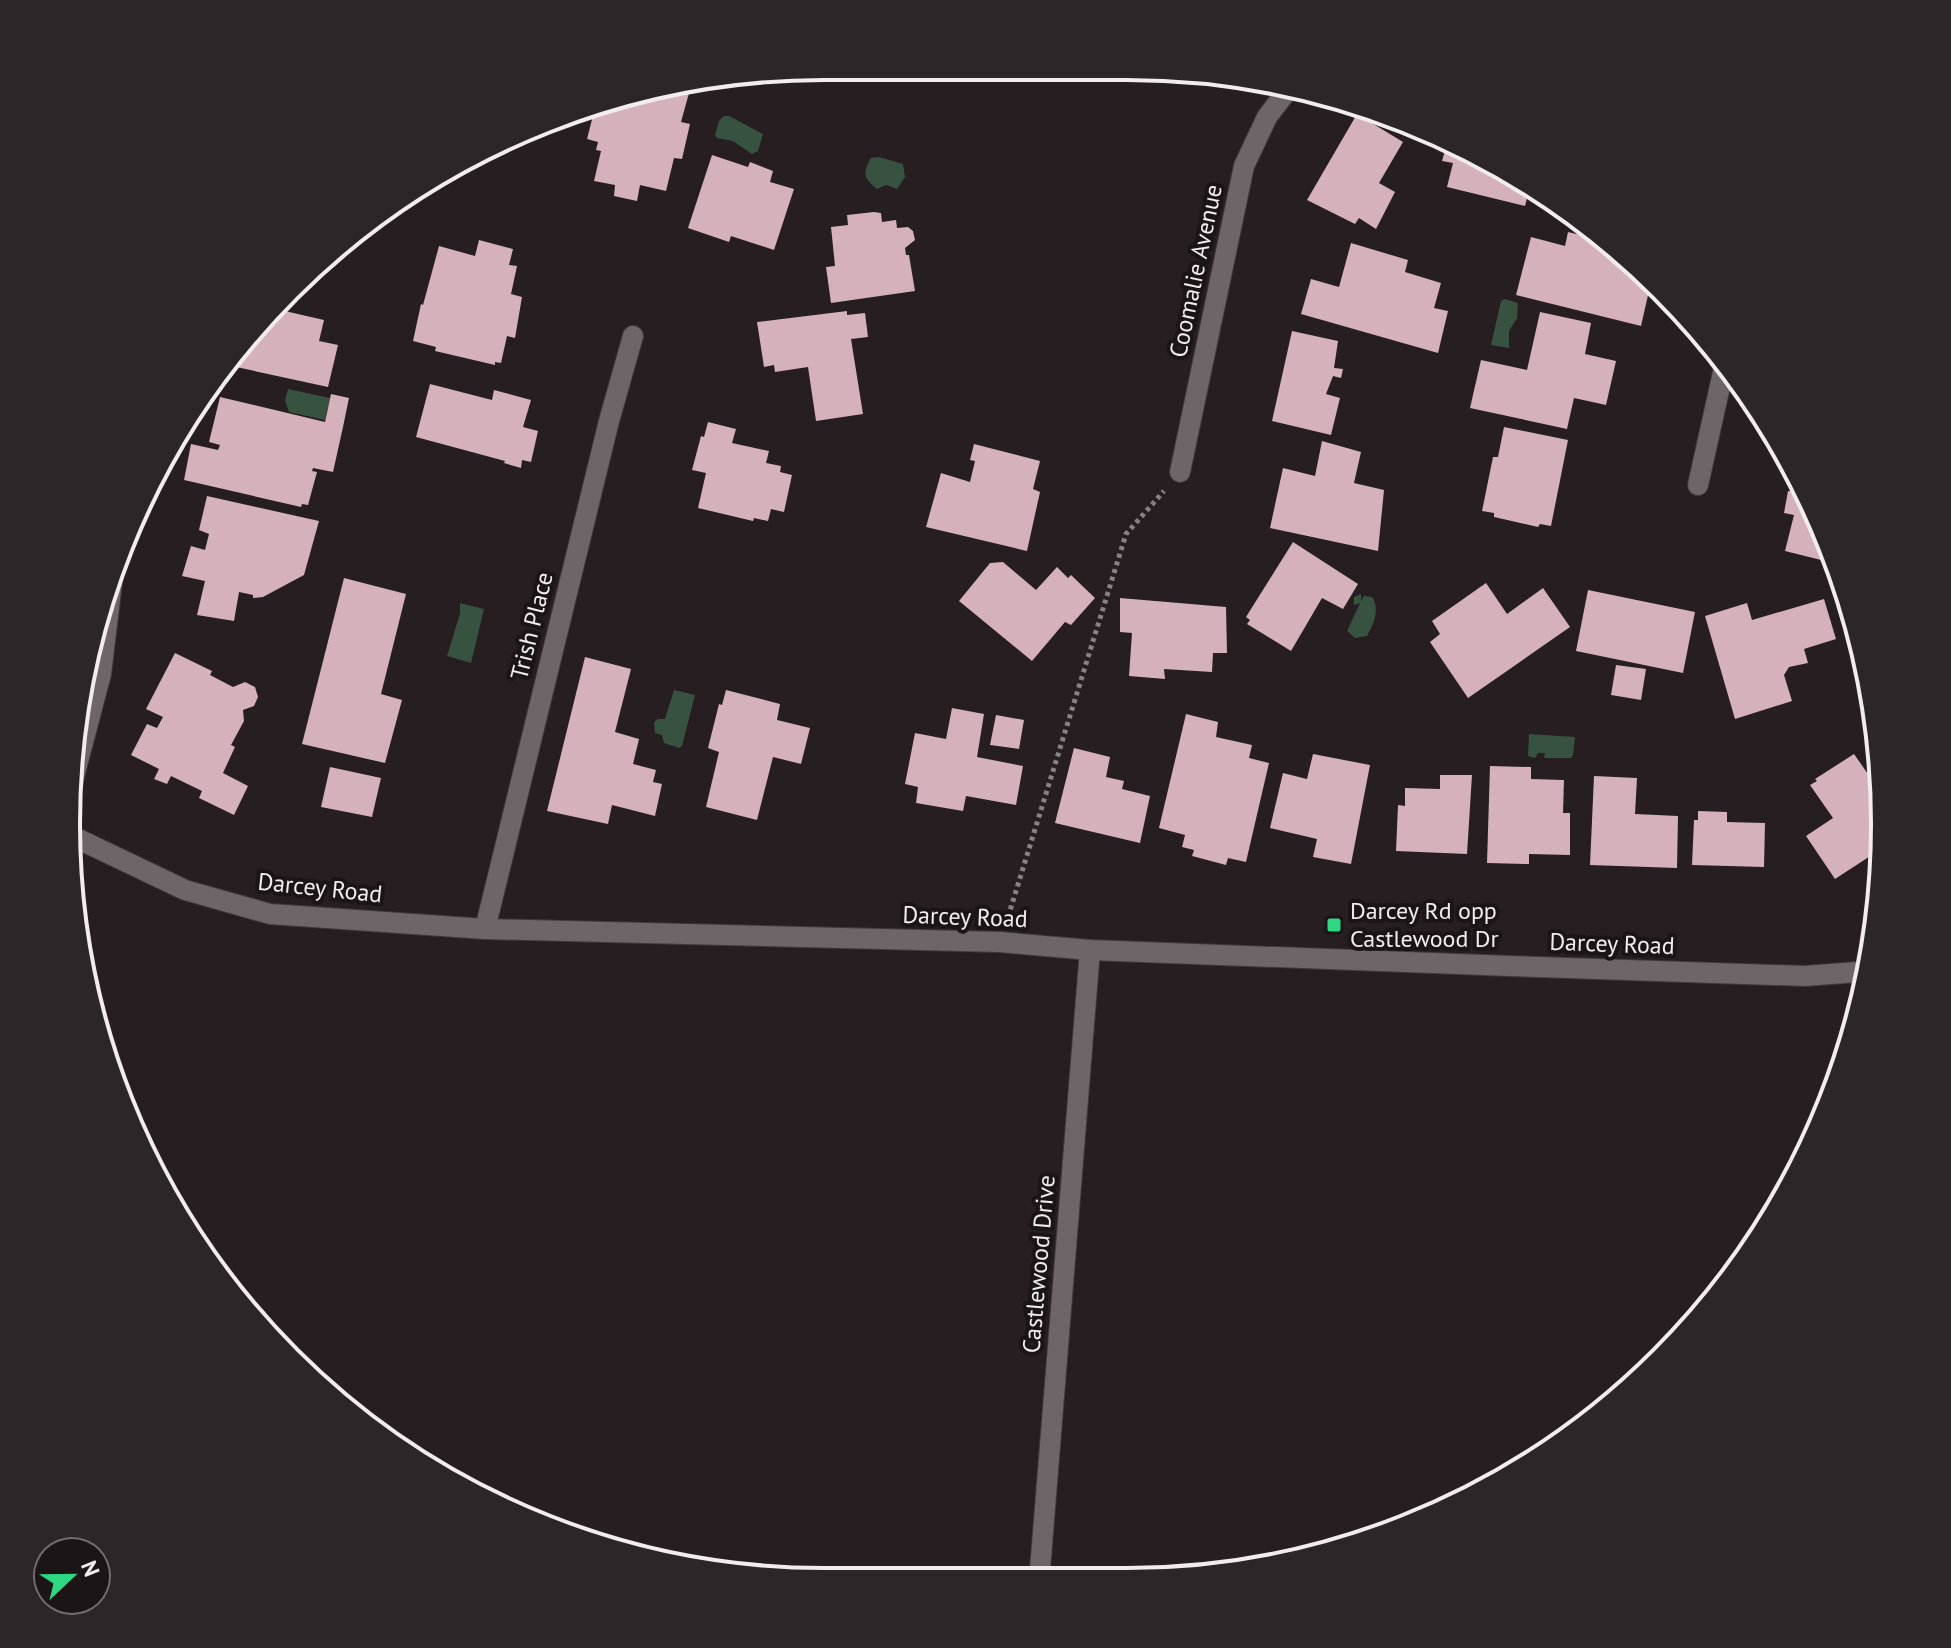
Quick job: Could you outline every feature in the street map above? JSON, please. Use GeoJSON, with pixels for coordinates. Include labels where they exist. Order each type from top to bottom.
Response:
{"type":"FeatureCollection","features":[{"type":"Feature","properties":{"kind":"street","name":"Coomalie Avenue"},"geometry":{"type":"LineString","coordinates":[[1180,472],[1244,166],[1267,117],[1283,96]]}},
{"type":"Feature","properties":{"kind":"street","name":"Trish Place"},"geometry":{"type":"LineString","coordinates":[[485,929],[609,421],[633,336]]}},
{"type":"Feature","properties":{"kind":"street"},"geometry":{"type":"LineString","coordinates":[[1698,485],[1722,378]]}},
{"type":"Feature","properties":{"kind":"street"},"geometry":{"type":"LineString","coordinates":[[86,733],[101,674],[107,625]]}},
{"type":"Feature","properties":{"kind":"street","name":"Darcey Road"},"geometry":{"type":"LineString","coordinates":[[81,840],[185,890],[270,914],[485,929],[1000,942],[1090,950],[1734,974],[1805,976],[1856,972]]}},
{"type":"Feature","properties":{"kind":"street","name":"Castlewood Drive"},"geometry":{"type":"LineString","coordinates":[[1040,1568],[1090,950]]}},
{"type":"Feature","properties":{"kind":"path"},"geometry":{"type":"LineString","coordinates":[[1000,942],[1126,534],[1180,472]]}},
{"type":"Feature","properties":{"kind":"shaded area"},"geometry":{"type":"Polygon","coordinates":[[[724,116],[763,134],[758,151],[752,154],[733,141],[717,138],[719,121],[724,116]]]}},
{"type":"Feature","properties":{"kind":"shaded area"},"geometry":{"type":"Polygon","coordinates":[[[879,157],[903,164],[905,177],[897,189],[886,185],[877,189],[867,179],[866,168],[871,158],[879,157]]]}},
{"type":"Feature","properties":{"kind":"shaded area"},"geometry":{"type":"Polygon","coordinates":[[[1505,299],[1518,303],[1517,318],[1509,331],[1509,348],[1491,345],[1501,301],[1505,299]]]}},
{"type":"Feature","properties":{"kind":"shaded area"},"geometry":{"type":"Polygon","coordinates":[[[288,389],[330,398],[325,420],[289,412],[285,400],[288,389]]]}},
{"type":"Feature","properties":{"kind":"shaded area"},"geometry":{"type":"Polygon","coordinates":[[[1361,594],[1361,601],[1364,596],[1372,597],[1376,606],[1375,616],[1367,636],[1355,638],[1347,631],[1360,603],[1354,605],[1354,597],[1361,594]]]}},
{"type":"Feature","properties":{"kind":"shaded area"},"geometry":{"type":"Polygon","coordinates":[[[460,603],[484,609],[471,663],[447,656],[460,614],[460,603]]]}},
{"type":"Feature","properties":{"kind":"shaded area"},"geometry":{"type":"Polygon","coordinates":[[[674,690],[695,695],[679,748],[664,743],[662,735],[655,733],[654,722],[665,719],[674,690]]]}},
{"type":"Feature","properties":{"kind":"shaded area"},"geometry":{"type":"Polygon","coordinates":[[[1529,734],[1575,737],[1573,755],[1571,758],[1544,758],[1545,753],[1538,753],[1535,758],[1528,756],[1529,734]]]}},
{"type":"Feature","properties":{"kind":"building"},"geometry":{"type":"Polygon","coordinates":[[[689,93],[681,122],[690,124],[682,159],[674,158],[666,191],[640,185],[637,201],[614,196],[615,185],[594,181],[601,151],[596,150],[598,142],[587,139],[593,117],[689,93]]]}},
{"type":"Feature","properties":{"kind":"building"},"geometry":{"type":"Polygon","coordinates":[[[1356,116],[1403,142],[1379,183],[1395,192],[1376,229],[1359,218],[1355,224],[1307,200],[1356,116]]]}},
{"type":"Feature","properties":{"kind":"building"},"geometry":{"type":"Polygon","coordinates":[[[1445,152],[1499,180],[1527,197],[1525,206],[1447,187],[1453,163],[1442,161],[1445,152]]]}},
{"type":"Feature","properties":{"kind":"building"},"geometry":{"type":"Polygon","coordinates":[[[712,155],[748,167],[750,162],[773,171],[770,182],[794,189],[774,250],[731,236],[729,242],[688,228],[712,155]]]}},
{"type":"Feature","properties":{"kind":"building"},"geometry":{"type":"Polygon","coordinates":[[[881,213],[882,222],[896,220],[897,228],[908,227],[913,231],[915,240],[905,248],[915,291],[831,303],[826,267],[835,266],[831,227],[848,225],[847,215],[881,213]]]}},
{"type":"Feature","properties":{"kind":"building"},"geometry":{"type":"Polygon","coordinates":[[[1568,232],[1582,235],[1648,294],[1641,326],[1516,295],[1531,237],[1565,246],[1568,232]]]}},
{"type":"Feature","properties":{"kind":"building"},"geometry":{"type":"Polygon","coordinates":[[[479,240],[513,249],[509,265],[517,266],[511,294],[522,297],[515,338],[507,336],[501,363],[495,362],[495,365],[435,351],[436,347],[413,341],[439,246],[475,256],[479,240]]]}},
{"type":"Feature","properties":{"kind":"building"},"geometry":{"type":"Polygon","coordinates":[[[1351,243],[1408,260],[1405,272],[1441,283],[1434,308],[1448,311],[1438,353],[1301,314],[1311,279],[1339,287],[1351,243]]]}},
{"type":"Feature","properties":{"kind":"building"},"geometry":{"type":"Polygon","coordinates":[[[286,311],[324,320],[319,341],[338,345],[328,387],[237,367],[286,311]]]}},
{"type":"Feature","properties":{"kind":"building"},"geometry":{"type":"Polygon","coordinates":[[[847,311],[847,315],[865,313],[868,337],[851,339],[863,414],[816,421],[808,367],[775,372],[774,365],[764,367],[757,322],[847,311]]]}},
{"type":"Feature","properties":{"kind":"building"},"geometry":{"type":"Polygon","coordinates":[[[1540,312],[1591,323],[1585,354],[1616,361],[1606,405],[1574,398],[1567,429],[1470,408],[1481,360],[1527,370],[1540,312]]]}},
{"type":"Feature","properties":{"kind":"building"},"geometry":{"type":"Polygon","coordinates":[[[1292,331],[1338,341],[1334,368],[1343,369],[1341,378],[1333,376],[1326,394],[1340,398],[1331,435],[1272,421],[1292,331]]]}},
{"type":"Feature","properties":{"kind":"building"},"geometry":{"type":"Polygon","coordinates":[[[430,384],[492,400],[494,390],[531,400],[523,427],[538,431],[531,462],[522,460],[521,468],[416,437],[430,384]]]}},
{"type":"Feature","properties":{"kind":"building"},"geometry":{"type":"Polygon","coordinates":[[[331,394],[349,398],[343,427],[333,472],[313,468],[312,471],[317,472],[308,505],[302,504],[301,507],[184,480],[191,444],[218,450],[220,445],[209,442],[220,397],[325,422],[331,394]]]}},
{"type":"Feature","properties":{"kind":"building"},"geometry":{"type":"Polygon","coordinates":[[[708,422],[736,429],[732,443],[769,451],[766,463],[781,466],[780,472],[792,475],[784,512],[771,509],[768,521],[754,518],[753,521],[698,508],[706,473],[692,470],[708,422]]]}},
{"type":"Feature","properties":{"kind":"building"},"geometry":{"type":"Polygon","coordinates":[[[1504,427],[1568,440],[1551,526],[1540,524],[1538,527],[1494,517],[1494,513],[1482,511],[1493,457],[1498,457],[1504,427]]]}},
{"type":"Feature","properties":{"kind":"building"},"geometry":{"type":"Polygon","coordinates":[[[1322,441],[1361,452],[1354,483],[1384,490],[1378,551],[1270,528],[1283,468],[1315,476],[1322,441]]]}},
{"type":"Feature","properties":{"kind":"building"},"geometry":{"type":"Polygon","coordinates":[[[974,444],[1040,461],[1033,489],[1040,492],[1027,551],[926,527],[941,473],[970,482],[975,461],[970,460],[974,444]]]}},
{"type":"Feature","properties":{"kind":"building"},"geometry":{"type":"Polygon","coordinates":[[[1788,491],[1794,495],[1822,560],[1785,551],[1794,515],[1784,513],[1788,491]]]}},
{"type":"Feature","properties":{"kind":"building"},"geometry":{"type":"Polygon","coordinates":[[[207,496],[319,521],[304,575],[263,597],[253,598],[253,595],[239,592],[234,621],[197,615],[205,581],[182,576],[191,546],[205,550],[209,534],[199,530],[207,496]]]}},
{"type":"Feature","properties":{"kind":"building"},"geometry":{"type":"Polygon","coordinates":[[[1293,542],[1358,584],[1343,609],[1322,598],[1291,651],[1247,624],[1250,620],[1246,617],[1293,542]]]}},
{"type":"Feature","properties":{"kind":"building"},"geometry":{"type":"Polygon","coordinates":[[[1003,562],[1036,590],[1057,567],[1068,578],[1071,575],[1095,598],[1071,625],[1065,622],[1032,661],[959,601],[990,563],[1003,562]]]}},
{"type":"Feature","properties":{"kind":"building"},"geometry":{"type":"Polygon","coordinates":[[[344,578],[406,594],[381,694],[402,700],[385,763],[302,744],[344,578]]]}},
{"type":"Feature","properties":{"kind":"building"},"geometry":{"type":"Polygon","coordinates":[[[1486,583],[1507,614],[1543,588],[1570,627],[1468,698],[1430,642],[1440,634],[1432,621],[1486,583]]]}},
{"type":"Feature","properties":{"kind":"building"},"geometry":{"type":"Polygon","coordinates":[[[1588,590],[1695,612],[1683,673],[1576,651],[1588,590]]]}},
{"type":"Feature","properties":{"kind":"building"},"geometry":{"type":"Polygon","coordinates":[[[1120,598],[1226,607],[1227,653],[1213,653],[1212,672],[1164,669],[1165,679],[1129,676],[1132,633],[1120,632],[1120,598]]]}},
{"type":"Feature","properties":{"kind":"building"},"geometry":{"type":"Polygon","coordinates":[[[1824,599],[1836,639],[1804,649],[1808,663],[1789,667],[1784,675],[1792,701],[1735,719],[1705,616],[1747,603],[1752,620],[1824,599]]]}},
{"type":"Feature","properties":{"kind":"building"},"geometry":{"type":"Polygon","coordinates":[[[175,653],[212,671],[210,675],[233,687],[245,682],[255,687],[258,697],[254,706],[243,710],[244,721],[231,745],[235,747],[223,773],[248,786],[234,815],[199,798],[202,791],[171,776],[167,784],[154,779],[159,769],[131,755],[147,724],[157,728],[163,717],[146,709],[175,653]]]}},
{"type":"Feature","properties":{"kind":"building"},"geometry":{"type":"Polygon","coordinates":[[[585,657],[631,669],[615,732],[639,739],[633,764],[656,770],[653,782],[662,784],[655,816],[612,805],[608,824],[547,811],[585,657]]]}},
{"type":"Feature","properties":{"kind":"building"},"geometry":{"type":"Polygon","coordinates":[[[1616,665],[1646,669],[1641,700],[1611,695],[1616,665]]]}},
{"type":"Feature","properties":{"kind":"building"},"geometry":{"type":"Polygon","coordinates":[[[726,690],[780,704],[777,720],[810,728],[801,764],[773,757],[757,820],[706,807],[719,752],[708,748],[719,704],[722,705],[726,690]]]}},
{"type":"Feature","properties":{"kind":"building"},"geometry":{"type":"Polygon","coordinates":[[[952,708],[984,714],[977,757],[1023,766],[1016,805],[966,796],[963,811],[916,803],[918,787],[905,784],[915,733],[946,739],[952,708]]]}},
{"type":"Feature","properties":{"kind":"building"},"geometry":{"type":"Polygon","coordinates":[[[1186,714],[1218,722],[1216,737],[1252,745],[1249,758],[1269,763],[1246,862],[1228,858],[1226,865],[1192,856],[1194,850],[1182,847],[1185,835],[1159,828],[1186,714]]]}},
{"type":"Feature","properties":{"kind":"building"},"geometry":{"type":"Polygon","coordinates":[[[996,715],[1024,720],[1019,749],[990,745],[996,715]]]}},
{"type":"Feature","properties":{"kind":"building"},"geometry":{"type":"Polygon","coordinates":[[[1074,748],[1110,757],[1106,777],[1124,781],[1122,789],[1150,796],[1140,843],[1055,823],[1074,748]]]}},
{"type":"Feature","properties":{"kind":"building"},"geometry":{"type":"Polygon","coordinates":[[[1313,754],[1370,765],[1351,864],[1313,857],[1317,839],[1270,828],[1283,773],[1307,779],[1313,754]]]}},
{"type":"Feature","properties":{"kind":"building"},"geometry":{"type":"Polygon","coordinates":[[[1854,754],[1869,775],[1870,856],[1835,879],[1806,836],[1833,818],[1810,785],[1817,781],[1815,779],[1854,754]]]}},
{"type":"Feature","properties":{"kind":"building"},"geometry":{"type":"Polygon","coordinates":[[[1490,766],[1531,767],[1531,779],[1564,780],[1563,813],[1570,813],[1570,855],[1529,854],[1529,864],[1487,863],[1490,766]]]}},
{"type":"Feature","properties":{"kind":"building"},"geometry":{"type":"Polygon","coordinates":[[[330,767],[381,778],[372,817],[321,807],[330,767]]]}},
{"type":"Feature","properties":{"kind":"building"},"geometry":{"type":"Polygon","coordinates":[[[1440,775],[1472,775],[1467,854],[1396,851],[1398,805],[1405,806],[1405,788],[1440,789],[1440,775]]]}},
{"type":"Feature","properties":{"kind":"building"},"geometry":{"type":"Polygon","coordinates":[[[1594,776],[1637,778],[1635,814],[1678,816],[1677,868],[1590,865],[1594,776]]]}},
{"type":"Feature","properties":{"kind":"building"},"geometry":{"type":"Polygon","coordinates":[[[1698,811],[1727,812],[1727,822],[1765,823],[1764,867],[1692,865],[1694,820],[1698,820],[1698,811]]]}},
{"type":"Feature","properties":{"kind":"place","name":"Darcey Rd opp Castlewood Dr"},"geometry":{"type":"Point","coordinates":[1334,925]}}]}
